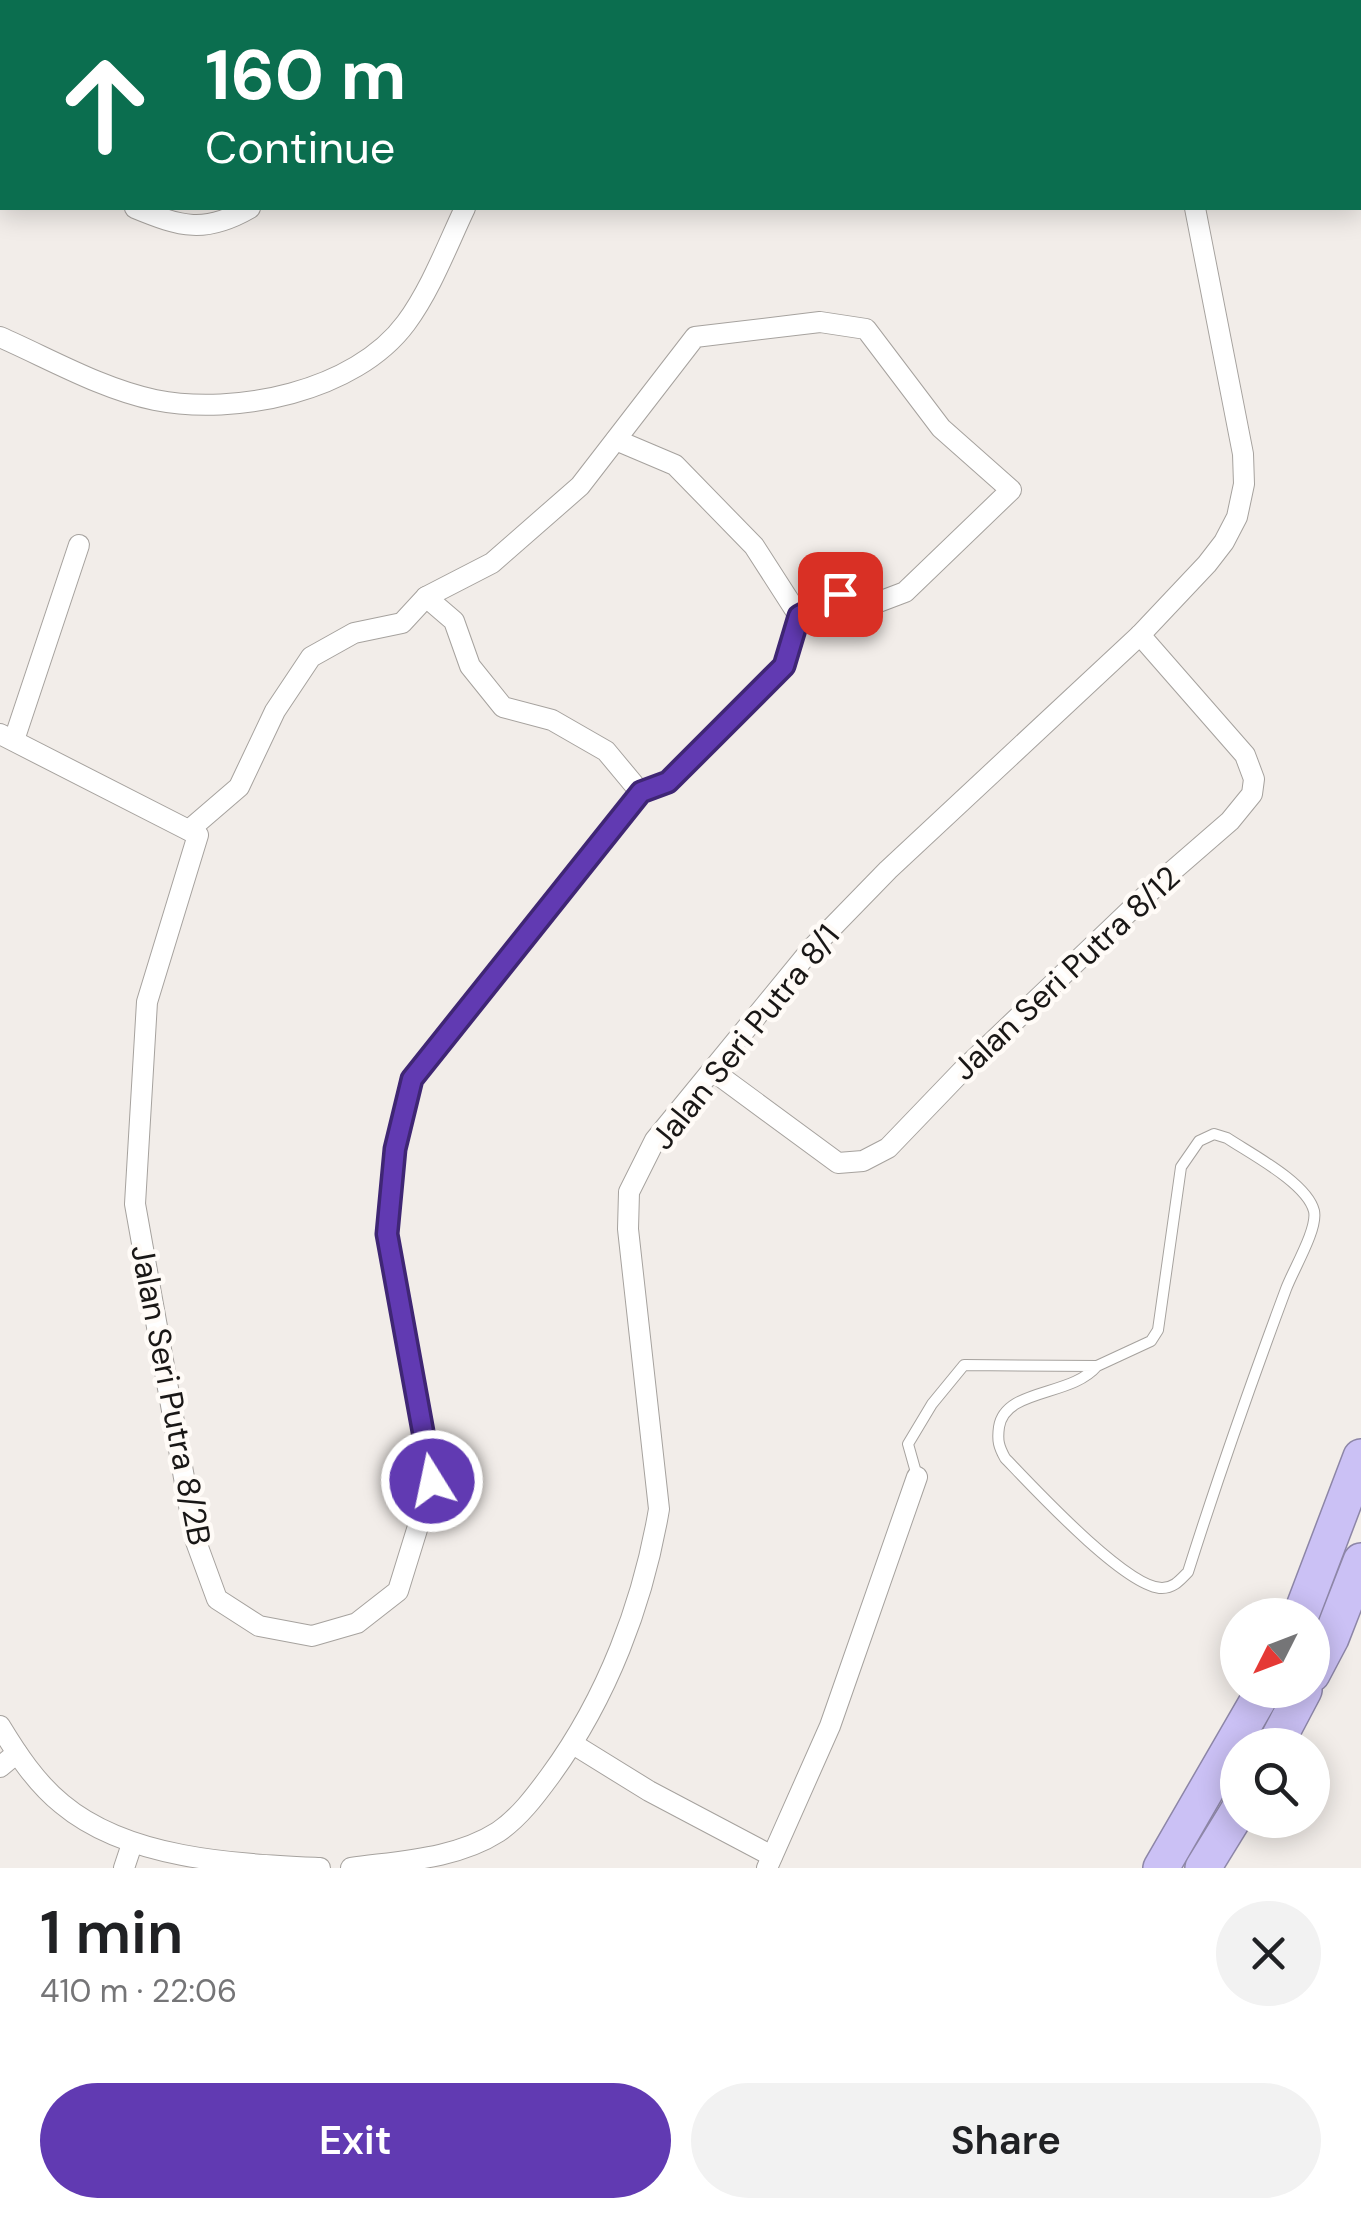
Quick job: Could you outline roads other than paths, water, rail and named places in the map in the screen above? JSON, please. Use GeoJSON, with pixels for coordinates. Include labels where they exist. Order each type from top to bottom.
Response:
{"type":"FeatureCollection","features":[{"type":"Feature","properties":{"kind":"highway"},"geometry":{"type":"LineString","coordinates":[[1307,1598],[1361,1457]]}},
{"type":"Feature","properties":{"kind":"highway"},"geometry":{"type":"LineString","coordinates":[[1330,1640],[1361,1561]]}},
{"type":"Feature","properties":{"kind":"highway"},"geometry":{"type":"LineString","coordinates":[[1161,1868],[1254,1708]]}},
{"type":"Feature","properties":{"kind":"highway"},"geometry":{"type":"LineString","coordinates":[[1203,1868],[1221,1838]]}},
{"type":"Feature","properties":{"kind":"street"},"geometry":{"type":"LineString","coordinates":[[140,210],[172,223],[202,227],[246,210]]}},
{"type":"Feature","properties":{"kind":"street"},"geometry":{"type":"LineString","coordinates":[[0,337],[154,400],[202,404],[273,401],[329,380],[370,356],[404,327],[464,210]]}},
{"type":"Feature","properties":{"kind":"street","name":"Jalan Seri Putra 8/1"},"geometry":{"type":"LineString","coordinates":[[351,1868],[464,1859],[532,1800],[573,1744],[608,1676],[652,1554],[659,1510],[628,1229],[630,1192],[656,1140],[813,947],[888,870],[1140,635],[1224,542],[1236,517],[1244,484],[1243,454],[1195,210]]}},
{"type":"Feature","properties":{"kind":"street"},"geometry":{"type":"LineString","coordinates":[[79,545],[7,737],[189,830],[239,787],[274,711],[311,657],[354,633],[402,623],[426,597],[492,563],[580,486],[694,337],[820,322],[866,329],[941,428],[1011,490],[906,592],[876,603],[840,594],[799,616],[784,666],[668,782],[641,792],[606,751],[552,720],[504,707],[470,666],[454,621],[426,597]]}},
{"type":"Feature","properties":{"kind":"street"},"geometry":{"type":"LineString","coordinates":[[616,440],[675,465],[754,546],[799,616]]}},
{"type":"Feature","properties":{"kind":"street","name":"Jalan Seri Putra 8/12"},"geometry":{"type":"LineString","coordinates":[[714,1071],[838,1163],[864,1161],[888,1148],[962,1070],[1162,880],[1230,821],[1252,794],[1254,778],[1245,754],[1140,635]]}},
{"type":"Feature","properties":{"kind":"street","name":"Jalan Seri Putra 8/2B"},"geometry":{"type":"LineString","coordinates":[[189,830],[198,835],[147,1002],[135,1204],[195,1538],[217,1599],[259,1626],[312,1636],[358,1624],[398,1592],[432,1481],[387,1234],[395,1149],[412,1079],[641,792]]}},
{"type":"Feature","properties":{"kind":"street"},"geometry":{"type":"LineString","coordinates":[[573,1744],[770,1862],[830,1726],[917,1477]]}},
{"type":"Feature","properties":{"kind":"street"},"geometry":{"type":"LineString","coordinates":[[0,1726],[17,1753],[61,1804],[132,1844],[259,1866],[320,1868]]}},
{"type":"Feature","properties":{"kind":"street"},"geometry":{"type":"LineString","coordinates":[[0,1767],[17,1753]]}},
{"type":"Feature","properties":{"kind":"street"},"geometry":{"type":"LineString","coordinates":[[124,1868],[132,1844]]}},
{"type":"Feature","properties":{"kind":"lane"},"geometry":{"type":"LineString","coordinates":[[917,1477],[908,1444],[956,1370],[964,1365],[1098,1366],[1151,1341],[1158,1330],[1180,1167],[1200,1141],[1214,1134],[1227,1138],[1297,1186],[1314,1207],[1315,1223],[1251,1383],[1188,1572],[1176,1584],[1160,1588],[1144,1583],[1101,1552],[1006,1458],[997,1441],[1001,1416],[1010,1404],[1080,1382],[1098,1366]]}}]}
